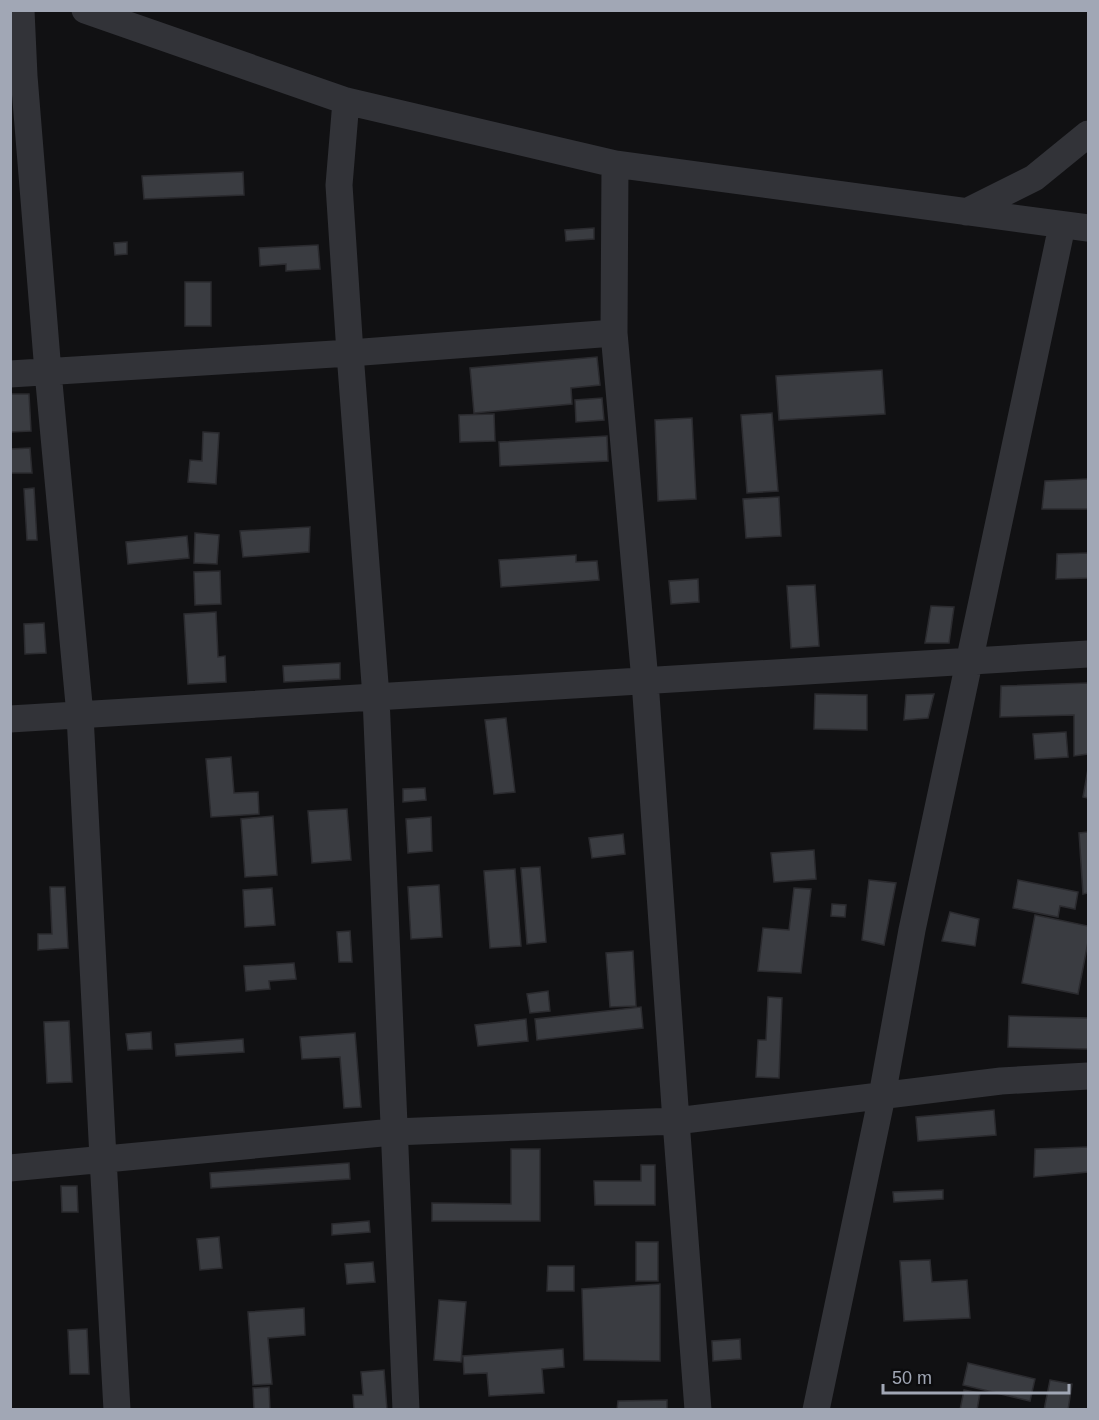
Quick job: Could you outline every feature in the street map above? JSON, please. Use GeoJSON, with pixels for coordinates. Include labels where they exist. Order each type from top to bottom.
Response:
{"type":"FeatureCollection","features":[{"type":"Feature","properties":{"kind":"street"},"geometry":{"type":"LineString","coordinates":[[21,10],[24,76],[48,372],[80,715],[117,1410]]}},
{"type":"Feature","properties":{"kind":"street"},"geometry":{"type":"LineString","coordinates":[[85,10],[346,101],[615,164],[1089,228]]}},
{"type":"Feature","properties":{"kind":"street"},"geometry":{"type":"LineString","coordinates":[[346,101],[339,185],[376,697],[406,1410]]}},
{"type":"Feature","properties":{"kind":"street"},"geometry":{"type":"LineString","coordinates":[[966,212],[1034,178],[1089,134]]}},
{"type":"Feature","properties":{"kind":"street"},"geometry":{"type":"LineString","coordinates":[[615,164],[614,333],[645,681],[698,1410]]}},
{"type":"Feature","properties":{"kind":"street"},"geometry":{"type":"LineString","coordinates":[[816,1410],[882,1096],[912,930],[1062,226]]}},
{"type":"Feature","properties":{"kind":"street"},"geometry":{"type":"LineString","coordinates":[[10,374],[350,353],[614,333]]}},
{"type":"Feature","properties":{"kind":"street"},"geometry":{"type":"LineString","coordinates":[[10,718],[1089,654]]}},
{"type":"Feature","properties":{"kind":"street"},"geometry":{"type":"LineString","coordinates":[[10,1168],[393,1132],[676,1120],[1001,1081],[1089,1076]]}},
{"type":"Feature","properties":{"kind":"building"},"geometry":{"type":"Polygon","coordinates":[[[243,172],[244,195],[144,199],[142,176],[243,172]]]}},
{"type":"Feature","properties":{"kind":"building"},"geometry":{"type":"Polygon","coordinates":[[[594,228],[594,239],[566,241],[565,230],[594,228]]]}},
{"type":"Feature","properties":{"kind":"building"},"geometry":{"type":"Polygon","coordinates":[[[127,242],[127,254],[115,255],[114,243],[127,242]]]}},
{"type":"Feature","properties":{"kind":"building"},"geometry":{"type":"Polygon","coordinates":[[[318,245],[320,269],[286,271],[286,264],[260,266],[259,248],[318,245]]]}},
{"type":"Feature","properties":{"kind":"building"},"geometry":{"type":"Polygon","coordinates":[[[185,282],[211,282],[211,326],[185,326],[185,282]]]}},
{"type":"Feature","properties":{"kind":"building"},"geometry":{"type":"Polygon","coordinates":[[[597,357],[600,385],[571,388],[572,404],[474,413],[470,368],[597,357]]]}},
{"type":"Feature","properties":{"kind":"building"},"geometry":{"type":"Polygon","coordinates":[[[882,370],[885,414],[779,420],[776,376],[882,370]]]}},
{"type":"Feature","properties":{"kind":"building"},"geometry":{"type":"Polygon","coordinates":[[[10,394],[29,394],[31,431],[10,432],[10,394]]]}},
{"type":"Feature","properties":{"kind":"building"},"geometry":{"type":"Polygon","coordinates":[[[602,398],[604,420],[576,422],[575,400],[602,398]]]}},
{"type":"Feature","properties":{"kind":"building"},"geometry":{"type":"Polygon","coordinates":[[[772,413],[778,491],[747,493],[741,415],[772,413]]]}},
{"type":"Feature","properties":{"kind":"building"},"geometry":{"type":"Polygon","coordinates":[[[494,414],[495,441],[460,442],[459,415],[494,414]]]}},
{"type":"Feature","properties":{"kind":"building"},"geometry":{"type":"Polygon","coordinates":[[[692,418],[696,499],[658,501],[655,420],[692,418]]]}},
{"type":"Feature","properties":{"kind":"building"},"geometry":{"type":"Polygon","coordinates":[[[203,432],[219,433],[216,484],[188,482],[190,460],[202,461],[203,432]]]}},
{"type":"Feature","properties":{"kind":"building"},"geometry":{"type":"Polygon","coordinates":[[[607,436],[608,461],[500,466],[499,442],[607,436]]]}},
{"type":"Feature","properties":{"kind":"building"},"geometry":{"type":"Polygon","coordinates":[[[30,448],[32,473],[10,473],[10,449],[30,448]]]}},
{"type":"Feature","properties":{"kind":"building"},"geometry":{"type":"Polygon","coordinates":[[[1088,479],[1088,509],[1042,509],[1045,481],[1088,479]]]}},
{"type":"Feature","properties":{"kind":"building"},"geometry":{"type":"Polygon","coordinates":[[[34,488],[37,540],[27,540],[24,489],[34,488]]]}},
{"type":"Feature","properties":{"kind":"building"},"geometry":{"type":"Polygon","coordinates":[[[779,497],[781,536],[746,538],[743,499],[779,497]]]}},
{"type":"Feature","properties":{"kind":"building"},"geometry":{"type":"Polygon","coordinates":[[[310,527],[309,552],[243,557],[240,531],[310,527]]]}},
{"type":"Feature","properties":{"kind":"building"},"geometry":{"type":"Polygon","coordinates":[[[195,533],[219,535],[217,564],[194,563],[195,533]]]}},
{"type":"Feature","properties":{"kind":"building"},"geometry":{"type":"Polygon","coordinates":[[[187,536],[189,558],[128,564],[126,542],[187,536]]]}},
{"type":"Feature","properties":{"kind":"building"},"geometry":{"type":"Polygon","coordinates":[[[1088,553],[1088,578],[1056,579],[1057,554],[1088,553]]]}},
{"type":"Feature","properties":{"kind":"building"},"geometry":{"type":"Polygon","coordinates":[[[576,555],[576,562],[597,561],[599,580],[501,587],[499,560],[576,555]]]}},
{"type":"Feature","properties":{"kind":"building"},"geometry":{"type":"Polygon","coordinates":[[[220,571],[221,604],[195,605],[194,572],[220,571]]]}},
{"type":"Feature","properties":{"kind":"building"},"geometry":{"type":"Polygon","coordinates":[[[698,579],[699,602],[671,604],[669,581],[698,579]]]}},
{"type":"Feature","properties":{"kind":"building"},"geometry":{"type":"Polygon","coordinates":[[[815,585],[819,646],[791,648],[787,586],[815,585]]]}},
{"type":"Feature","properties":{"kind":"building"},"geometry":{"type":"Polygon","coordinates":[[[931,606],[954,607],[949,643],[925,643],[931,606]]]}},
{"type":"Feature","properties":{"kind":"building"},"geometry":{"type":"Polygon","coordinates":[[[216,612],[218,657],[225,656],[226,682],[188,684],[184,614],[216,612]]]}},
{"type":"Feature","properties":{"kind":"building"},"geometry":{"type":"Polygon","coordinates":[[[44,623],[46,653],[25,654],[24,624],[44,623]]]}},
{"type":"Feature","properties":{"kind":"building"},"geometry":{"type":"Polygon","coordinates":[[[340,663],[340,679],[284,682],[283,666],[340,663]]]}},
{"type":"Feature","properties":{"kind":"building"},"geometry":{"type":"Polygon","coordinates":[[[1088,683],[1088,754],[1074,756],[1074,715],[1000,717],[1001,686],[1088,683]]]}},
{"type":"Feature","properties":{"kind":"building"},"geometry":{"type":"Polygon","coordinates":[[[815,694],[867,695],[867,730],[814,729],[815,694]]]}},
{"type":"Feature","properties":{"kind":"building"},"geometry":{"type":"Polygon","coordinates":[[[934,694],[928,718],[904,720],[906,695],[934,694]]]}},
{"type":"Feature","properties":{"kind":"building"},"geometry":{"type":"Polygon","coordinates":[[[506,718],[515,792],[494,794],[485,720],[506,718]]]}},
{"type":"Feature","properties":{"kind":"building"},"geometry":{"type":"Polygon","coordinates":[[[1066,732],[1068,757],[1035,759],[1033,734],[1066,732]]]}},
{"type":"Feature","properties":{"kind":"building"},"geometry":{"type":"Polygon","coordinates":[[[231,757],[234,793],[258,792],[259,814],[211,817],[206,759],[231,757]]]}},
{"type":"Feature","properties":{"kind":"building"},"geometry":{"type":"Polygon","coordinates":[[[1088,769],[1088,798],[1083,797],[1088,769]]]}},
{"type":"Feature","properties":{"kind":"building"},"geometry":{"type":"Polygon","coordinates":[[[425,788],[426,800],[403,802],[403,789],[425,788]]]}},
{"type":"Feature","properties":{"kind":"building"},"geometry":{"type":"Polygon","coordinates":[[[347,809],[351,860],[312,863],[308,811],[347,809]]]}},
{"type":"Feature","properties":{"kind":"building"},"geometry":{"type":"Polygon","coordinates":[[[273,816],[277,875],[245,877],[241,819],[273,816]]]}},
{"type":"Feature","properties":{"kind":"building"},"geometry":{"type":"Polygon","coordinates":[[[431,817],[432,851],[408,853],[406,819],[431,817]]]}},
{"type":"Feature","properties":{"kind":"building"},"geometry":{"type":"Polygon","coordinates":[[[1088,832],[1088,893],[1083,894],[1079,833],[1088,832]]]}},
{"type":"Feature","properties":{"kind":"building"},"geometry":{"type":"Polygon","coordinates":[[[623,834],[625,854],[592,858],[589,838],[623,834]]]}},
{"type":"Feature","properties":{"kind":"building"},"geometry":{"type":"Polygon","coordinates":[[[814,850],[816,879],[774,882],[771,853],[814,850]]]}},
{"type":"Feature","properties":{"kind":"building"},"geometry":{"type":"Polygon","coordinates":[[[540,867],[546,942],[527,944],[521,868],[540,867]]]}},
{"type":"Feature","properties":{"kind":"building"},"geometry":{"type":"Polygon","coordinates":[[[515,869],[521,946],[490,948],[484,871],[515,869]]]}},
{"type":"Feature","properties":{"kind":"building"},"geometry":{"type":"Polygon","coordinates":[[[869,880],[896,883],[884,945],[862,940],[869,880]]]}},
{"type":"Feature","properties":{"kind":"building"},"geometry":{"type":"Polygon","coordinates":[[[1018,880],[1078,892],[1075,909],[1060,906],[1058,917],[1013,908],[1018,880]]]}},
{"type":"Feature","properties":{"kind":"building"},"geometry":{"type":"Polygon","coordinates":[[[439,885],[442,937],[411,939],[408,887],[439,885]]]}},
{"type":"Feature","properties":{"kind":"building"},"geometry":{"type":"Polygon","coordinates":[[[50,887],[65,887],[68,948],[38,950],[38,934],[52,934],[50,887]]]}},
{"type":"Feature","properties":{"kind":"building"},"geometry":{"type":"Polygon","coordinates":[[[272,888],[275,925],[245,927],[243,890],[272,888]]]}},
{"type":"Feature","properties":{"kind":"building"},"geometry":{"type":"Polygon","coordinates":[[[794,888],[811,889],[801,973],[758,971],[763,928],[789,930],[794,888]]]}},
{"type":"Feature","properties":{"kind":"building"},"geometry":{"type":"Polygon","coordinates":[[[832,904],[846,905],[845,917],[831,916],[832,904]]]}},
{"type":"Feature","properties":{"kind":"building"},"geometry":{"type":"Polygon","coordinates":[[[950,912],[979,919],[975,946],[942,941],[950,912]]]}},
{"type":"Feature","properties":{"kind":"building"},"geometry":{"type":"Polygon","coordinates":[[[1035,915],[1088,926],[1088,942],[1078,994],[1022,983],[1035,915]]]}},
{"type":"Feature","properties":{"kind":"building"},"geometry":{"type":"Polygon","coordinates":[[[350,931],[352,962],[339,962],[337,932],[350,931]]]}},
{"type":"Feature","properties":{"kind":"building"},"geometry":{"type":"Polygon","coordinates":[[[633,951],[636,1006],[610,1007],[606,953],[633,951]]]}},
{"type":"Feature","properties":{"kind":"building"},"geometry":{"type":"Polygon","coordinates":[[[294,963],[296,979],[269,981],[270,989],[246,991],[244,966],[294,963]]]}},
{"type":"Feature","properties":{"kind":"building"},"geometry":{"type":"Polygon","coordinates":[[[548,991],[550,1011],[530,1013],[527,994],[548,991]]]}},
{"type":"Feature","properties":{"kind":"building"},"geometry":{"type":"Polygon","coordinates":[[[768,997],[782,998],[779,1078],[756,1077],[758,1040],[766,1040],[768,997]]]}},
{"type":"Feature","properties":{"kind":"building"},"geometry":{"type":"Polygon","coordinates":[[[641,1007],[643,1028],[537,1040],[535,1019],[641,1007]]]}},
{"type":"Feature","properties":{"kind":"building"},"geometry":{"type":"Polygon","coordinates":[[[1009,1016],[1088,1018],[1088,1049],[1008,1047],[1009,1016]]]}},
{"type":"Feature","properties":{"kind":"building"},"geometry":{"type":"Polygon","coordinates":[[[526,1019],[528,1041],[478,1046],[475,1025],[526,1019]]]}},
{"type":"Feature","properties":{"kind":"building"},"geometry":{"type":"Polygon","coordinates":[[[69,1021],[72,1082],[47,1083],[44,1022],[69,1021]]]}},
{"type":"Feature","properties":{"kind":"building"},"geometry":{"type":"Polygon","coordinates":[[[151,1032],[152,1049],[128,1050],[126,1034],[151,1032]]]}},
{"type":"Feature","properties":{"kind":"building"},"geometry":{"type":"Polygon","coordinates":[[[355,1033],[361,1107],[344,1108],[340,1057],[302,1059],[300,1037],[355,1033]]]}},
{"type":"Feature","properties":{"kind":"building"},"geometry":{"type":"Polygon","coordinates":[[[243,1039],[244,1052],[176,1056],[175,1044],[243,1039]]]}},
{"type":"Feature","properties":{"kind":"building"},"geometry":{"type":"Polygon","coordinates":[[[994,1110],[996,1135],[918,1141],[916,1117],[994,1110]]]}},
{"type":"Feature","properties":{"kind":"building"},"geometry":{"type":"Polygon","coordinates":[[[1088,1147],[1088,1172],[1034,1177],[1035,1149],[1088,1147]]]}},
{"type":"Feature","properties":{"kind":"building"},"geometry":{"type":"Polygon","coordinates":[[[511,1149],[540,1149],[540,1221],[432,1221],[432,1203],[511,1204],[511,1149]]]}},
{"type":"Feature","properties":{"kind":"building"},"geometry":{"type":"Polygon","coordinates":[[[349,1163],[350,1179],[211,1188],[210,1173],[349,1163]]]}},
{"type":"Feature","properties":{"kind":"building"},"geometry":{"type":"Polygon","coordinates":[[[641,1165],[655,1165],[655,1205],[595,1205],[594,1181],[641,1181],[641,1165]]]}},
{"type":"Feature","properties":{"kind":"building"},"geometry":{"type":"Polygon","coordinates":[[[61,1186],[77,1186],[78,1212],[62,1212],[61,1186]]]}},
{"type":"Feature","properties":{"kind":"building"},"geometry":{"type":"Polygon","coordinates":[[[943,1190],[943,1199],[894,1202],[893,1192],[943,1190]]]}},
{"type":"Feature","properties":{"kind":"building"},"geometry":{"type":"Polygon","coordinates":[[[369,1221],[370,1232],[332,1235],[332,1224],[369,1221]]]}},
{"type":"Feature","properties":{"kind":"building"},"geometry":{"type":"Polygon","coordinates":[[[219,1237],[222,1268],[200,1270],[197,1239],[219,1237]]]}},
{"type":"Feature","properties":{"kind":"building"},"geometry":{"type":"Polygon","coordinates":[[[636,1242],[658,1242],[658,1281],[636,1281],[636,1242]]]}},
{"type":"Feature","properties":{"kind":"building"},"geometry":{"type":"Polygon","coordinates":[[[930,1260],[932,1282],[967,1280],[970,1318],[904,1321],[900,1261],[930,1260]]]}},
{"type":"Feature","properties":{"kind":"building"},"geometry":{"type":"Polygon","coordinates":[[[373,1262],[375,1282],[347,1284],[345,1264],[373,1262]]]}},
{"type":"Feature","properties":{"kind":"building"},"geometry":{"type":"Polygon","coordinates":[[[548,1266],[574,1266],[574,1291],[547,1291],[548,1266]]]}},
{"type":"Feature","properties":{"kind":"building"},"geometry":{"type":"Polygon","coordinates":[[[660,1284],[660,1361],[584,1360],[582,1289],[660,1284]]]}},
{"type":"Feature","properties":{"kind":"building"},"geometry":{"type":"Polygon","coordinates":[[[439,1300],[466,1302],[461,1362],[434,1360],[439,1300]]]}},
{"type":"Feature","properties":{"kind":"building"},"geometry":{"type":"Polygon","coordinates":[[[304,1308],[305,1335],[268,1338],[272,1384],[253,1385],[248,1312],[304,1308]]]}},
{"type":"Feature","properties":{"kind":"building"},"geometry":{"type":"Polygon","coordinates":[[[87,1329],[89,1374],[70,1374],[68,1330],[87,1329]]]}},
{"type":"Feature","properties":{"kind":"building"},"geometry":{"type":"Polygon","coordinates":[[[740,1339],[741,1359],[713,1361],[712,1341],[740,1339]]]}},
{"type":"Feature","properties":{"kind":"building"},"geometry":{"type":"Polygon","coordinates":[[[563,1349],[564,1367],[542,1369],[544,1393],[489,1396],[487,1373],[464,1374],[463,1356],[563,1349]]]}},
{"type":"Feature","properties":{"kind":"building"},"geometry":{"type":"Polygon","coordinates":[[[968,1363],[1035,1379],[1030,1401],[963,1385],[968,1363]]]}},
{"type":"Feature","properties":{"kind":"building"},"geometry":{"type":"Polygon","coordinates":[[[384,1370],[387,1410],[354,1410],[353,1395],[363,1395],[361,1372],[384,1370]]]}},
{"type":"Feature","properties":{"kind":"building"},"geometry":{"type":"Polygon","coordinates":[[[1050,1380],[1072,1384],[1068,1410],[1044,1410],[1050,1380]]]}},
{"type":"Feature","properties":{"kind":"building"},"geometry":{"type":"Polygon","coordinates":[[[269,1387],[270,1410],[254,1410],[253,1388],[269,1387]]]}},
{"type":"Feature","properties":{"kind":"building"},"geometry":{"type":"Polygon","coordinates":[[[964,1390],[980,1393],[977,1410],[960,1410],[964,1390]]]}},
{"type":"Feature","properties":{"kind":"building"},"geometry":{"type":"Polygon","coordinates":[[[667,1400],[667,1410],[617,1410],[618,1401],[667,1400]]]}}]}
